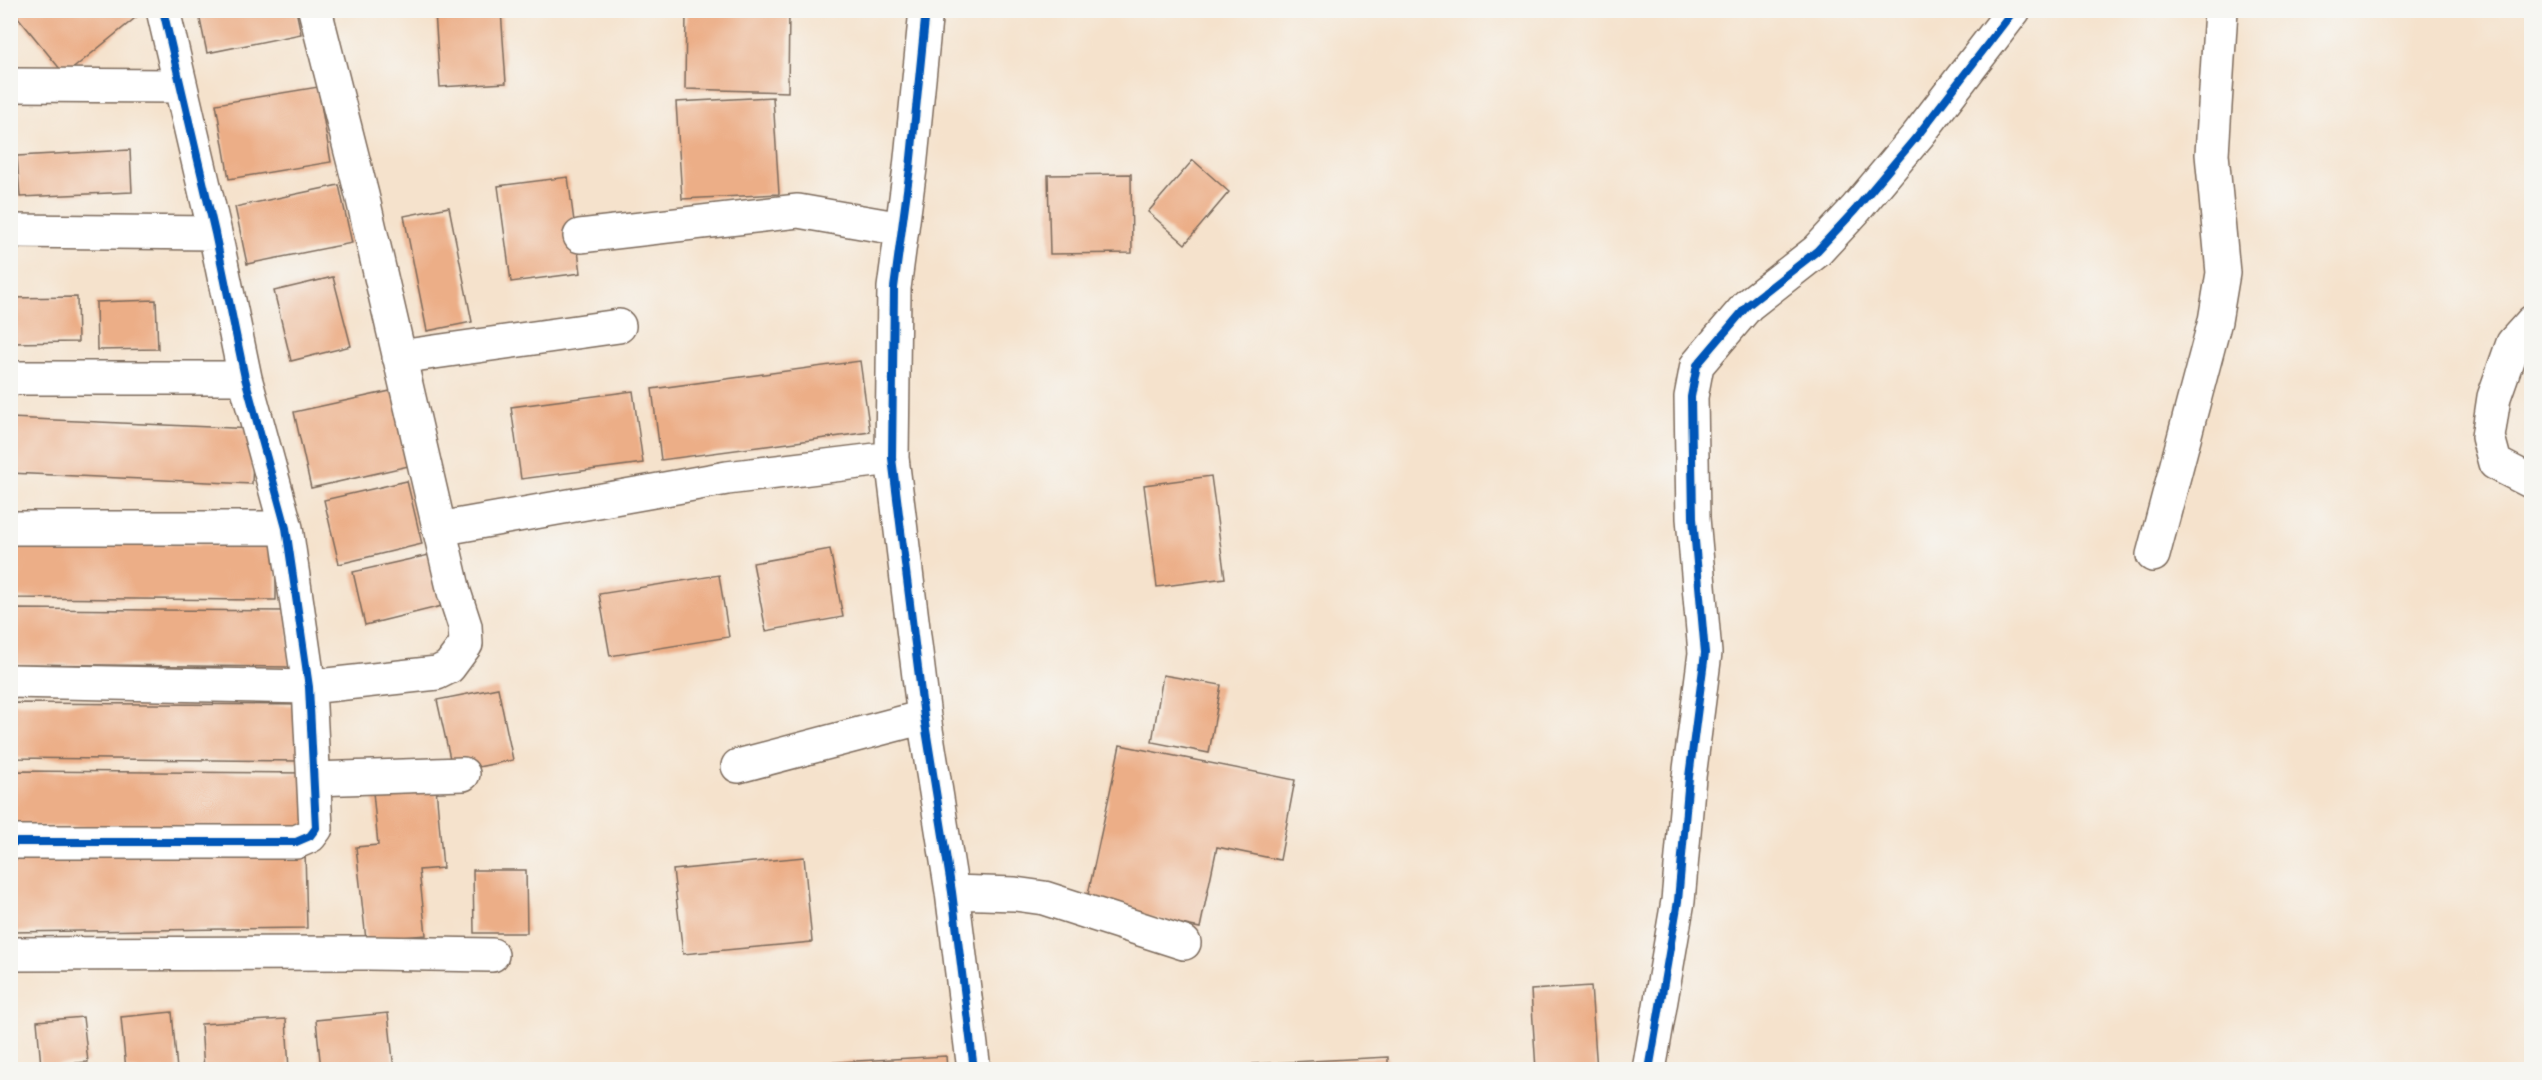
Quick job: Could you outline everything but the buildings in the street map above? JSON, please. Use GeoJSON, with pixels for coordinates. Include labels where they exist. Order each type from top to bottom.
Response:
{"type":"FeatureCollection","features":[{"type":"Feature","properties":{"kind":"street"},"geometry":{"type":"LineString","coordinates":[[10,842],[296,842],[310,836],[316,828],[309,687],[286,528],[245,378],[215,233],[162,10]]}},
{"type":"Feature","properties":{"kind":"street"},"geometry":{"type":"LineString","coordinates":[[10,681],[309,687],[437,673],[449,667],[458,658],[466,644],[465,626],[454,592],[362,195],[315,10]]}},
{"type":"Feature","properties":{"kind":"street"},"geometry":{"type":"LineString","coordinates":[[926,10],[894,288],[892,458],[924,717],[952,892],[974,1070]]}},
{"type":"Feature","properties":{"kind":"street"},"geometry":{"type":"LineString","coordinates":[[1649,1070],[1678,901],[1689,777],[1705,653],[1693,518],[1691,397],[1697,365],[1748,304],[1817,251],[1856,210],[1918,135],[2014,10]]}},
{"type":"Feature","properties":{"kind":"street"},"geometry":{"type":"LineString","coordinates":[[2153,555],[2216,321],[2223,273],[2212,154],[2221,10]]}},
{"type":"Feature","properties":{"kind":"street"},"geometry":{"type":"LineString","coordinates":[[10,86],[179,86]]}},
{"type":"Feature","properties":{"kind":"street"},"geometry":{"type":"LineString","coordinates":[[580,236],[798,211],[902,229]]}},
{"type":"Feature","properties":{"kind":"street"},"geometry":{"type":"LineString","coordinates":[[10,231],[215,233]]}},
{"type":"Feature","properties":{"kind":"street"},"geometry":{"type":"LineString","coordinates":[[2532,322],[2513,343],[2494,397],[2488,437],[2495,463],[2532,482]]}},
{"type":"Feature","properties":{"kind":"street"},"geometry":{"type":"LineString","coordinates":[[399,357],[619,326]]}},
{"type":"Feature","properties":{"kind":"street"},"geometry":{"type":"LineString","coordinates":[[10,378],[245,378]]}},
{"type":"Feature","properties":{"kind":"street"},"geometry":{"type":"LineString","coordinates":[[439,529],[727,478],[892,458]]}},
{"type":"Feature","properties":{"kind":"street"},"geometry":{"type":"LineString","coordinates":[[10,528],[286,528]]}},
{"type":"Feature","properties":{"kind":"street"},"geometry":{"type":"LineString","coordinates":[[738,766],[924,717]]}},
{"type":"Feature","properties":{"kind":"street"},"geometry":{"type":"LineString","coordinates":[[314,779],[463,774]]}},
{"type":"Feature","properties":{"kind":"street"},"geometry":{"type":"LineString","coordinates":[[952,892],[1015,894],[1044,898],[1184,943]]}},
{"type":"Feature","properties":{"kind":"street"},"geometry":{"type":"LineString","coordinates":[[10,954],[492,955]]}},
{"type":"Feature","properties":{"kind":"cycle path"},"geometry":{"type":"LineString","coordinates":[[10,842],[296,842],[310,836],[316,828],[309,687],[286,528],[245,378],[215,233],[163,10]]}},
{"type":"Feature","properties":{"kind":"cycle path"},"geometry":{"type":"LineString","coordinates":[[926,10],[910,168],[894,288],[892,458],[924,717],[952,892],[974,1070]]}},
{"type":"Feature","properties":{"kind":"cycle path"},"geometry":{"type":"LineString","coordinates":[[1649,1070],[1678,901],[1689,777],[1705,653],[1693,518],[1691,397],[1697,365],[1748,305],[1817,251],[1855,210],[1918,135],[2014,10]]}}]}
